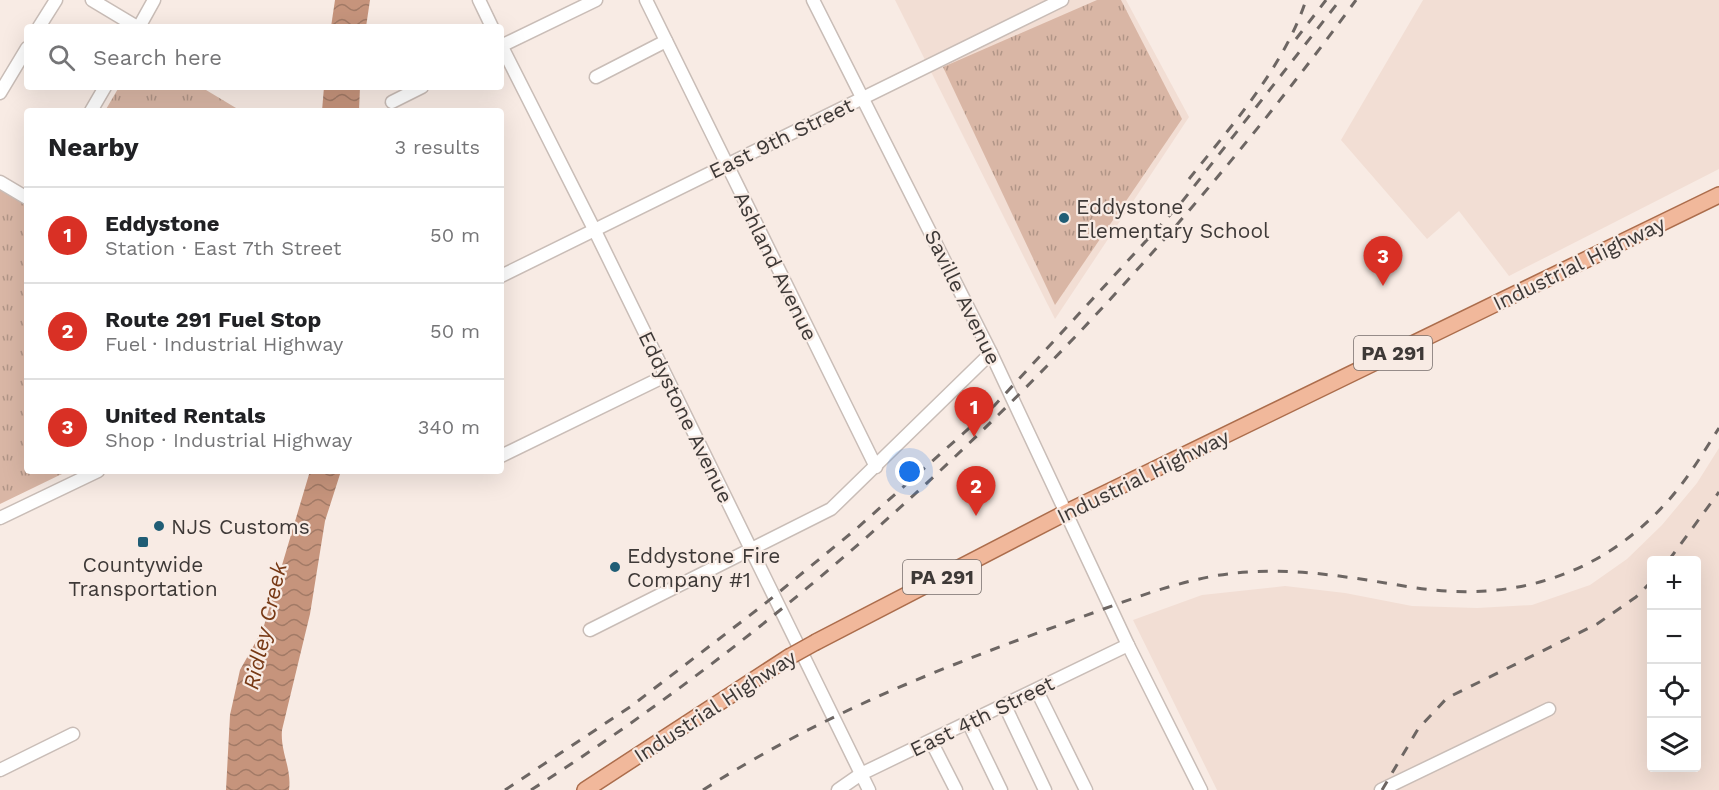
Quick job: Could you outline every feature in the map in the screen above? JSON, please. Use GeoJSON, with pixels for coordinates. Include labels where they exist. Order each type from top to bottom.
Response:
{"type":"FeatureCollection","features":[{"type":"Feature","properties":{"kind":"main road","name":"Industrial Highway"},"geometry":{"type":"LineString","coordinates":[[585,790],[789,657],[816,642],[1068,512],[1719,195]]}},
{"type":"Feature","properties":{"kind":"street"},"geometry":{"type":"LineString","coordinates":[[41,24],[56,0]]}},
{"type":"Feature","properties":{"kind":"street"},"geometry":{"type":"LineString","coordinates":[[92,0],[133,24]]}},
{"type":"Feature","properties":{"kind":"street"},"geometry":{"type":"LineString","coordinates":[[140,24],[154,0]]}},
{"type":"Feature","properties":{"kind":"street"},"geometry":{"type":"LineString","coordinates":[[478,0],[490,24]]}},
{"type":"Feature","properties":{"kind":"street"},"geometry":{"type":"LineString","coordinates":[[504,44],[596,0]]}},
{"type":"Feature","properties":{"kind":"street","name":"Ashland Avenue"},"geometry":{"type":"LineString","coordinates":[[646,0],[728,165],[756,228],[876,467]]}},
{"type":"Feature","properties":{"kind":"street","name":"Saville Avenue"},"geometry":{"type":"LineString","coordinates":[[813,0],[991,353],[1068,512],[1128,645],[1201,790]]}},
{"type":"Feature","properties":{"kind":"street","name":"East 9th Street"},"geometry":{"type":"LineString","coordinates":[[504,275],[1062,0]]}},
{"type":"Feature","properties":{"kind":"street"},"geometry":{"type":"LineString","coordinates":[[596,77],[666,41]]}},
{"type":"Feature","properties":{"kind":"street","name":"Eddystone Avenue"},"geometry":{"type":"LineString","coordinates":[[504,51],[595,231],[869,790]]}},
{"type":"Feature","properties":{"kind":"street"},"geometry":{"type":"LineString","coordinates":[[0,93],[24,53]]}},
{"type":"Feature","properties":{"kind":"street"},"geometry":{"type":"LineString","coordinates":[[93,108],[103,90]]}},
{"type":"Feature","properties":{"kind":"street"},"geometry":{"type":"LineString","coordinates":[[392,102],[416,90]]}},
{"type":"Feature","properties":{"kind":"street"},"geometry":{"type":"LineString","coordinates":[[0,182],[24,196]]}},
{"type":"Feature","properties":{"kind":"street"},"geometry":{"type":"LineString","coordinates":[[590,630],[750,547],[831,509],[991,353]]}},
{"type":"Feature","properties":{"kind":"street"},"geometry":{"type":"LineString","coordinates":[[504,455],[665,376]]}},
{"type":"Feature","properties":{"kind":"street"},"geometry":{"type":"LineString","coordinates":[[0,518],[92,474]]}},
{"type":"Feature","properties":{"kind":"street","name":"East 4th Street"},"geometry":{"type":"LineString","coordinates":[[837,790],[861,774],[969,724],[1128,645]]}},
{"type":"Feature","properties":{"kind":"street"},"geometry":{"type":"LineString","coordinates":[[1037,691],[1086,790]]}},
{"type":"Feature","properties":{"kind":"street"},"geometry":{"type":"LineString","coordinates":[[1005,706],[1045,790]]}},
{"type":"Feature","properties":{"kind":"street"},"geometry":{"type":"LineString","coordinates":[[1381,790],[1549,709]]}},
{"type":"Feature","properties":{"kind":"street"},"geometry":{"type":"LineString","coordinates":[[969,724],[1001,790]]}},
{"type":"Feature","properties":{"kind":"street"},"geometry":{"type":"LineString","coordinates":[[0,770],[73,734]]}},
{"type":"Feature","properties":{"kind":"street"},"geometry":{"type":"LineString","coordinates":[[931,741],[956,790]]}},
{"type":"Feature","properties":{"kind":"shaded area","name":"Eddystone Elementary School"},"geometry":{"type":"Polygon","coordinates":[[[895,0],[1126,0],[1189,117],[1055,319],[895,0]]]}},
{"type":"Feature","properties":{"kind":"shaded area"},"geometry":{"type":"Polygon","coordinates":[[[1423,0],[1719,0],[1719,169],[1509,276],[1459,211],[1427,239],[1341,140],[1423,0]]]}},
{"type":"Feature","properties":{"kind":"shaded area"},"geometry":{"type":"Polygon","coordinates":[[[1719,448],[1719,790],[1217,790],[1133,620],[1202,595],[1285,586],[1345,593],[1412,606],[1477,608],[1532,605],[1590,585],[1627,559],[1662,525],[1697,483],[1719,448]]]}},
{"type":"Feature","properties":{"kind":"green space","name":"Eddystone Elementary School"},"geometry":{"type":"Polygon","coordinates":[[[1097,0],[1121,0],[1182,119],[1055,305],[943,67],[1097,0]]]}},
{"type":"Feature","properties":{"kind":"green space"},"geometry":{"type":"Polygon","coordinates":[[[117,90],[206,90],[236,108],[107,108],[117,90]]]}},
{"type":"Feature","properties":{"kind":"green space"},"geometry":{"type":"Polygon","coordinates":[[[0,188],[24,201],[24,474],[62,474],[0,504],[0,188]]]}},
{"type":"Feature","properties":{"kind":"water"},"geometry":{"type":"Polygon","coordinates":[[[335,0],[370,0],[366,24],[331,24],[335,0]]]}},
{"type":"Feature","properties":{"kind":"water"},"geometry":{"type":"Polygon","coordinates":[[[324,90],[360,90],[359,108],[322,108],[324,90]]]}},
{"type":"Feature","properties":{"kind":"water","name":"Ridley Creek"},"geometry":{"type":"Polygon","coordinates":[[[309,474],[340,474],[325,521],[310,614],[282,730],[289,774],[289,790],[226,790],[230,715],[240,670],[263,629],[309,474]]]}},
{"type":"Feature","properties":{"kind":"railway"},"geometry":{"type":"LineString","coordinates":[[1189,179],[1271,72],[1296,25],[1306,0]]}},
{"type":"Feature","properties":{"kind":"railway"},"geometry":{"type":"LineString","coordinates":[[1296,39],[1326,0]]}},
{"type":"Feature","properties":{"kind":"railway"},"geometry":{"type":"LineString","coordinates":[[505,790],[630,707],[762,606],[855,530],[994,406],[1181,203],[1340,0]]}},
{"type":"Feature","properties":{"kind":"railway"},"geometry":{"type":"LineString","coordinates":[[531,790],[649,710],[763,624],[874,531],[980,433],[1081,331],[1178,224],[1269,113],[1356,0]]}},
{"type":"Feature","properties":{"kind":"railway"},"geometry":{"type":"LineString","coordinates":[[703,790],[788,740],[919,679],[964,660],[1115,605],[1194,580],[1265,571],[1315,573],[1416,588],[1487,591],[1553,578],[1613,549],[1641,528],[1681,485],[1719,428]]}},
{"type":"Feature","properties":{"kind":"railway"},"geometry":{"type":"LineString","coordinates":[[1672,556],[1719,492]]}},
{"type":"Feature","properties":{"kind":"railway"},"geometry":{"type":"LineString","coordinates":[[1382,790],[1418,729],[1447,698],[1597,624],[1636,597],[1647,586]]}},
{"type":"Feature","properties":{"kind":"place","name":"Eddystone Elementary School"},"geometry":{"type":"Point","coordinates":[1064,218]}},
{"type":"Feature","properties":{"kind":"place","name":"United Rentals"},"geometry":{"type":"Point","coordinates":[1383,286]}},
{"type":"Feature","properties":{"kind":"place","name":"Eddystone"},"geometry":{"type":"Point","coordinates":[974,437]}},
{"type":"Feature","properties":{"kind":"place","name":"Route 291 Fuel Stop"},"geometry":{"type":"Point","coordinates":[976,516]}},
{"type":"Feature","properties":{"kind":"place","name":"NJS Customs"},"geometry":{"type":"Point","coordinates":[159,526]}},
{"type":"Feature","properties":{"kind":"place","name":"Countywide Transportation"},"geometry":{"type":"Point","coordinates":[143,542]}},
{"type":"Feature","properties":{"kind":"place","name":"Eddystone Fire Company #1"},"geometry":{"type":"Point","coordinates":[615,567]}}]}
